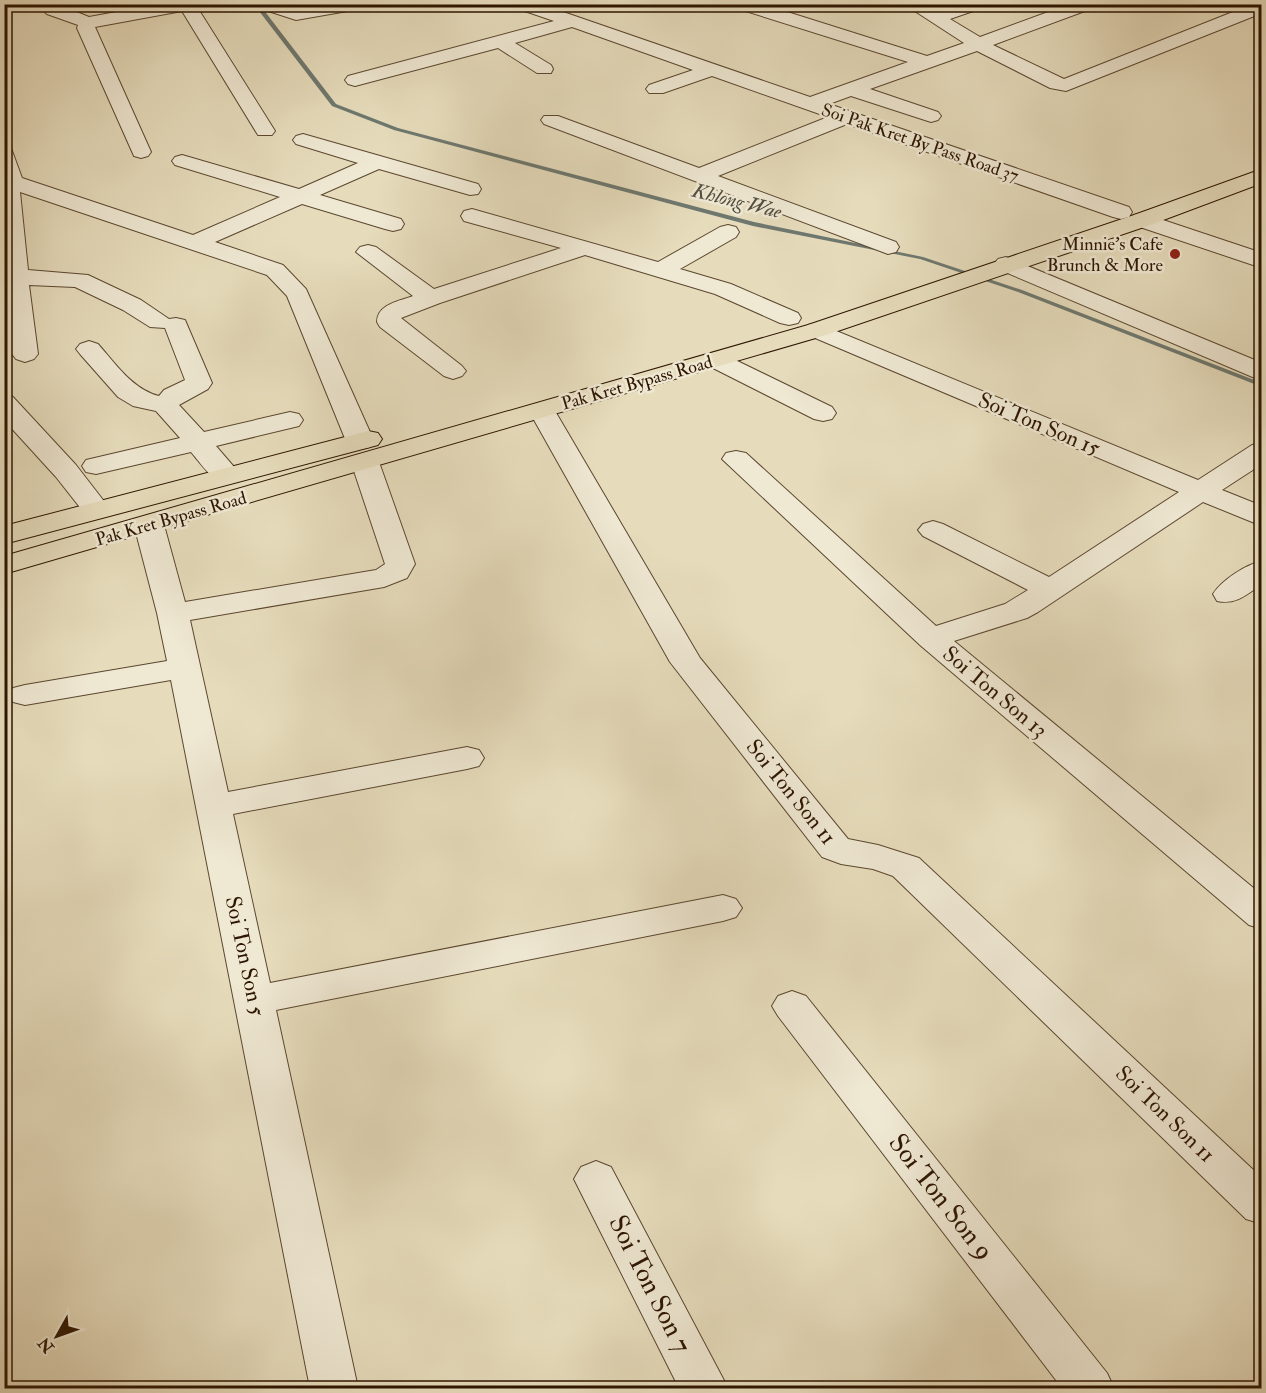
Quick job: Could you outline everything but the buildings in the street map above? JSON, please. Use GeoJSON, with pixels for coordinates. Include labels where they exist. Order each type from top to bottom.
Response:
{"type":"FeatureCollection","features":[{"type":"Feature","properties":{"kind":"main road","name":"Pak Kret Bypass Road"},"geometry":{"type":"LineString","coordinates":[[11,532],[227,475],[362,452],[542,411],[817,330],[997,262],[1262,157]]}},
{"type":"Feature","properties":{"kind":"main road","name":"Pak Kret Bypass Road"},"geometry":{"type":"LineString","coordinates":[[997,262],[1142,220],[1262,175]]}},
{"type":"Feature","properties":{"kind":"main road","name":"Pak Kret Bypass Road"},"geometry":{"type":"LineString","coordinates":[[4,565],[149,525],[362,452],[789,318],[951,278]]}},
{"type":"Feature","properties":{"kind":"main road"},"geometry":{"type":"LineString","coordinates":[[4,570],[99,539]]}},
{"type":"Feature","properties":{"kind":"street"},"geometry":{"type":"LineString","coordinates":[[45,4],[53,10],[88,23],[189,5],[265,131]]}},
{"type":"Feature","properties":{"kind":"street"},"geometry":{"type":"LineString","coordinates":[[265,4],[296,15],[359,4]]}},
{"type":"Feature","properties":{"kind":"street"},"geometry":{"type":"LineString","coordinates":[[522,4],[810,105]]}},
{"type":"Feature","properties":{"kind":"street"},"geometry":{"type":"LineString","coordinates":[[742,4],[924,61]]}},
{"type":"Feature","properties":{"kind":"street"},"geometry":{"type":"LineString","coordinates":[[912,4],[980,45],[1057,84],[1066,85],[1221,21],[1262,7]]}},
{"type":"Feature","properties":{"kind":"street"},"geometry":{"type":"LineString","coordinates":[[937,18],[976,4]]}},
{"type":"Feature","properties":{"kind":"street","name":"Soi Pak Kret By Pass Road 37"},"geometry":{"type":"LineString","coordinates":[[810,105],[924,61],[980,45],[1087,4]]}},
{"type":"Feature","properties":{"kind":"street"},"geometry":{"type":"LineString","coordinates":[[355,80],[572,22]]}},
{"type":"Feature","properties":{"kind":"street"},"geometry":{"type":"LineString","coordinates":[[88,23],[86,28],[141,152]]}},
{"type":"Feature","properties":{"kind":"street"},"geometry":{"type":"LineString","coordinates":[[500,41],[544,69]]}},
{"type":"Feature","properties":{"kind":"street"},"geometry":{"type":"LineString","coordinates":[[656,89],[711,70]]}},
{"type":"Feature","properties":{"kind":"street"},"geometry":{"type":"LineString","coordinates":[[851,89],[931,116]]}},
{"type":"Feature","properties":{"kind":"street","name":"Soi Pak Kret By Pass Road 37"},"geometry":{"type":"LineString","coordinates":[[810,105],[1121,212]]}},
{"type":"Feature","properties":{"kind":"street"},"geometry":{"type":"LineString","coordinates":[[701,175],[846,117]]}},
{"type":"Feature","properties":{"kind":"street"},"geometry":{"type":"LineString","coordinates":[[551,120],[888,247]]}},
{"type":"Feature","properties":{"kind":"street"},"geometry":{"type":"LineString","coordinates":[[303,140],[470,189]]}},
{"type":"Feature","properties":{"kind":"street"},"geometry":{"type":"LineString","coordinates":[[4,152],[25,354]]}},
{"type":"Feature","properties":{"kind":"street"},"geometry":{"type":"LineString","coordinates":[[182,161],[393,224]]}},
{"type":"Feature","properties":{"kind":"street"},"geometry":{"type":"LineString","coordinates":[[195,243],[378,162]]}},
{"type":"Feature","properties":{"kind":"street"},"geometry":{"type":"LineString","coordinates":[[8,182],[275,270],[298,294],[362,452],[400,564],[396,572],[384,578],[173,613]]}},
{"type":"Feature","properties":{"kind":"street"},"geometry":{"type":"LineString","coordinates":[[472,216],[723,290],[789,318]]}},
{"type":"Feature","properties":{"kind":"street"},"geometry":{"type":"LineString","coordinates":[[1142,220],[1262,261]]}},
{"type":"Feature","properties":{"kind":"street"},"geometry":{"type":"LineString","coordinates":[[660,270],[728,232]]}},
{"type":"Feature","properties":{"kind":"street"},"geometry":{"type":"LineString","coordinates":[[453,371],[389,322],[389,316],[395,311],[431,298],[585,248]]}},
{"type":"Feature","properties":{"kind":"street"},"geometry":{"type":"LineString","coordinates":[[368,252],[431,298]]}},
{"type":"Feature","properties":{"kind":"street"},"geometry":{"type":"LineString","coordinates":[[997,262],[1262,373]]}},
{"type":"Feature","properties":{"kind":"street"},"geometry":{"type":"LineString","coordinates":[[18,277],[80,280],[168,323],[199,383],[173,396],[165,405]]}},
{"type":"Feature","properties":{"kind":"street","name":"Soi Ton Son 15"},"geometry":{"type":"LineString","coordinates":[[817,330],[1262,517]]}},
{"type":"Feature","properties":{"kind":"street"},"geometry":{"type":"LineString","coordinates":[[89,350],[127,391],[142,400],[165,405],[227,475]]}},
{"type":"Feature","properties":{"kind":"street"},"geometry":{"type":"LineString","coordinates":[[716,360],[823,413]]}},
{"type":"Feature","properties":{"kind":"street"},"geometry":{"type":"LineString","coordinates":[[4,403],[66,471],[96,509]]}},
{"type":"Feature","properties":{"kind":"street","name":"Soi Ton Son 11"},"geometry":{"type":"LineString","coordinates":[[542,411],[686,662],[835,848],[841,852],[878,856],[906,867],[1262,1206]]}},
{"type":"Feature","properties":{"kind":"street"},"geometry":{"type":"LineString","coordinates":[[96,466],[290,420]]}},
{"type":"Feature","properties":{"kind":"street"},"geometry":{"type":"LineString","coordinates":[[931,638],[1016,611],[1262,451]]}},
{"type":"Feature","properties":{"kind":"street","name":"Soi Ton Son 13"},"geometry":{"type":"LineString","coordinates":[[736,459],[931,638],[1262,916]]}},
{"type":"Feature","properties":{"kind":"street","name":"Soi Ton Son 5"},"geometry":{"type":"LineString","coordinates":[[149,525],[173,613],[334,1389]]}},
{"type":"Feature","properties":{"kind":"street"},"geometry":{"type":"LineString","coordinates":[[933,530],[1051,590]]}},
{"type":"Feature","properties":{"kind":"street"},"geometry":{"type":"LineString","coordinates":[[1228,594],[1262,570]]}},
{"type":"Feature","properties":{"kind":"street"},"geometry":{"type":"LineString","coordinates":[[25,694],[184,668]]}},
{"type":"Feature","properties":{"kind":"street"},"geometry":{"type":"LineString","coordinates":[[213,806],[467,758]]}},
{"type":"Feature","properties":{"kind":"street"},"geometry":{"type":"LineString","coordinates":[[255,1000],[723,908]]}},
{"type":"Feature","properties":{"kind":"street","name":"Soi Ton Son 9"},"geometry":{"type":"LineString","coordinates":[[792,1006],[1090,1389]]}},
{"type":"Feature","properties":{"kind":"street","name":"Soi Ton Son 7"},"geometry":{"type":"LineString","coordinates":[[596,1179],[704,1389]]}},
{"type":"Feature","properties":{"kind":"waterway","name":"Khlong Wae"},"geometry":{"type":"LineString","coordinates":[[240,4],[261,10],[334,105],[396,129],[753,224],[921,258],[1020,291],[1262,385]]}},
{"type":"Feature","properties":{"kind":"place","name":"Minnie's Cafe Brunch & More"},"geometry":{"type":"Point","coordinates":[1175,254]}}]}
